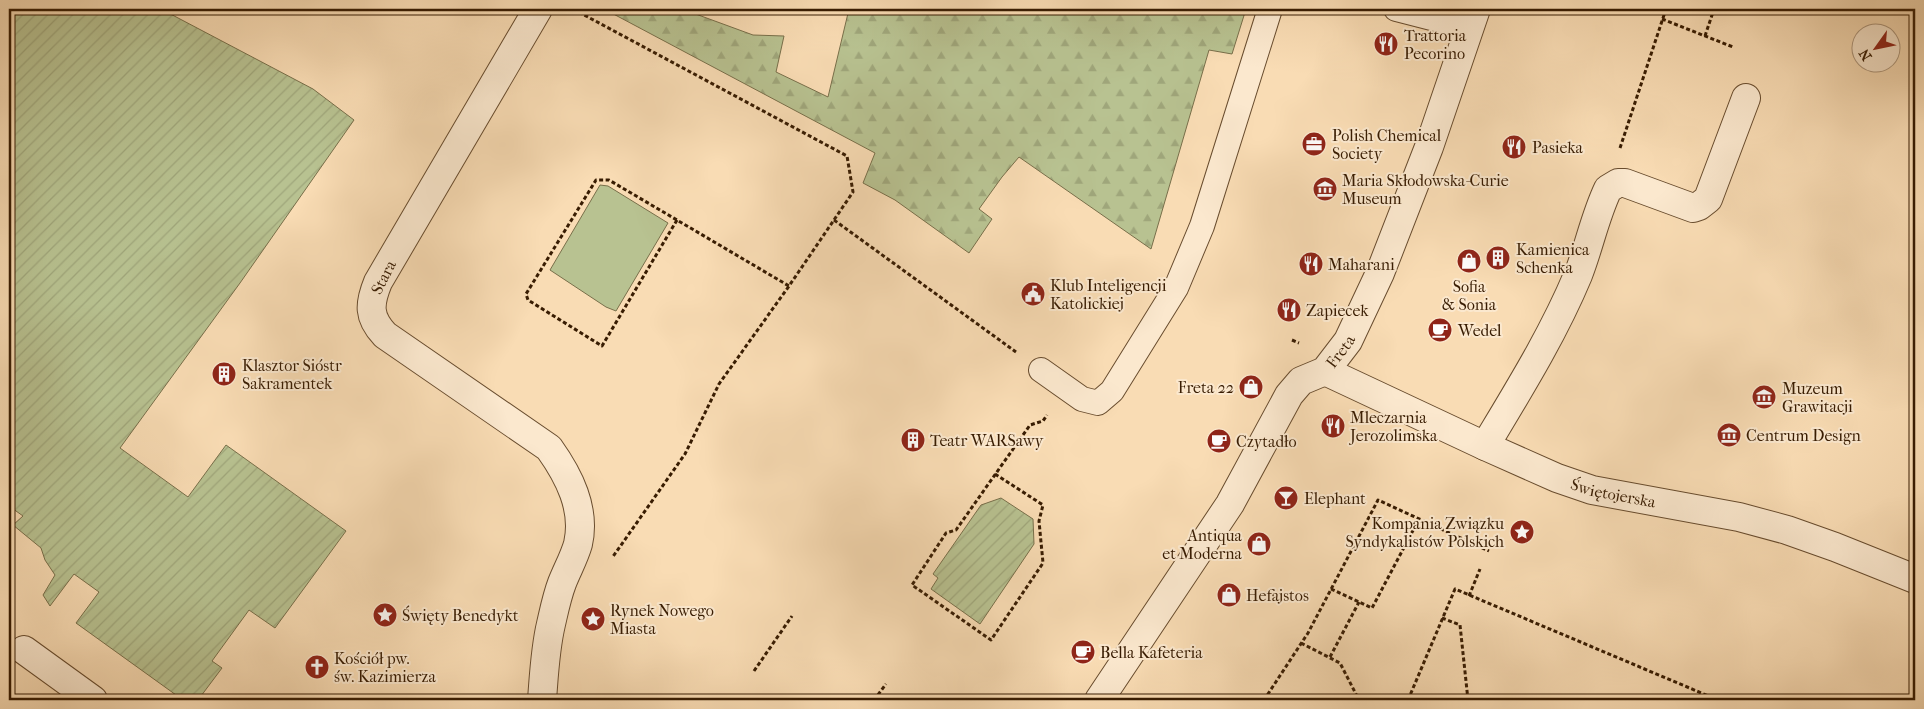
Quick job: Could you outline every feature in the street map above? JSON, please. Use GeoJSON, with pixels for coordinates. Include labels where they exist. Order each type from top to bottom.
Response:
{"type":"FeatureCollection","features":[{"type":"Feature","properties":{"kind":"street","name":"Stara"},"geometry":{"type":"LineString","coordinates":[[538,9],[378,282],[371,300],[376,324],[385,335],[549,448],[563,467],[575,496],[580,529],[577,546],[562,584],[551,625],[544,666],[542,700]]}},
{"type":"Feature","properties":{"kind":"street","name":"Freta"},"geometry":{"type":"LineString","coordinates":[[1099,700],[1230,504],[1289,394],[1301,381],[1325,370],[1348,341],[1380,273],[1429,148],[1473,18]]}},
{"type":"Feature","properties":{"kind":"street"},"geometry":{"type":"LineString","coordinates":[[1484,446],[1540,352],[1560,314],[1578,274],[1608,189],[1613,185],[1625,183],[1693,208],[1704,203],[1708,199],[1746,98]]}},
{"type":"Feature","properties":{"kind":"street","name":"Świętojerska"},"geometry":{"type":"LineString","coordinates":[[1325,370],[1484,446],[1557,478],[1592,490],[1739,517],[1787,530],[1915,579]]}},
{"type":"Feature","properties":{"kind":"street"},"geometry":{"type":"LineString","coordinates":[[24,650],[93,700]]}},
{"type":"Feature","properties":{"kind":"lane"},"geometry":{"type":"LineString","coordinates":[[1041,370],[1082,400],[1098,403],[1112,391],[1176,288],[1202,226],[1270,9]]}},
{"type":"Feature","properties":{"kind":"lane"},"geometry":{"type":"LineString","coordinates":[[1396,9],[1473,18]]}},
{"type":"Feature","properties":{"kind":"path"},"geometry":{"type":"LineString","coordinates":[[574,9],[847,156],[853,192],[719,384],[686,454],[612,558]]}},
{"type":"Feature","properties":{"kind":"path"},"geometry":{"type":"LineString","coordinates":[[1613,185],[1616,158],[1666,9]]}},
{"type":"Feature","properties":{"kind":"path"},"geometry":{"type":"LineString","coordinates":[[1705,36],[1714,9]]}},
{"type":"Feature","properties":{"kind":"path"},"geometry":{"type":"LineString","coordinates":[[1662,19],[1733,47]]}},
{"type":"Feature","properties":{"kind":"path"},"geometry":{"type":"LineString","coordinates":[[677,220],[602,346],[528,300],[526,294],[596,180],[609,180],[677,220],[789,286]]}},
{"type":"Feature","properties":{"kind":"path"},"geometry":{"type":"LineString","coordinates":[[834,220],[1041,370]]}},
{"type":"Feature","properties":{"kind":"path"},"geometry":{"type":"LineString","coordinates":[[1292,340],[1299,343]]}},
{"type":"Feature","properties":{"kind":"path"},"geometry":{"type":"LineString","coordinates":[[995,474],[1043,505],[1039,520],[1043,563],[991,640],[912,585],[946,533],[956,530],[995,474],[1030,425],[1043,421],[1066,387]]}},
{"type":"Feature","properties":{"kind":"path"},"geometry":{"type":"LineString","coordinates":[[1264,700],[1301,643],[1332,589],[1378,500],[1489,551]]}},
{"type":"Feature","properties":{"kind":"path"},"geometry":{"type":"LineString","coordinates":[[1332,589],[1372,608],[1419,519]]}},
{"type":"Feature","properties":{"kind":"path"},"geometry":{"type":"LineString","coordinates":[[1469,596],[1480,570]]}},
{"type":"Feature","properties":{"kind":"path"},"geometry":{"type":"LineString","coordinates":[[1408,700],[1455,589],[1718,700]]}},
{"type":"Feature","properties":{"kind":"path"},"geometry":{"type":"LineString","coordinates":[[1330,657],[1359,602]]}},
{"type":"Feature","properties":{"kind":"path"},"geometry":{"type":"LineString","coordinates":[[754,671],[792,616]]}},
{"type":"Feature","properties":{"kind":"path"},"geometry":{"type":"LineString","coordinates":[[1442,618],[1460,625],[1468,700]]}},
{"type":"Feature","properties":{"kind":"path"},"geometry":{"type":"LineString","coordinates":[[1301,643],[1340,663],[1359,700]]}},
{"type":"Feature","properties":{"kind":"path"},"geometry":{"type":"LineString","coordinates":[[874,700],[886,684]]}},
{"type":"Feature","properties":{"kind":"green space"},"geometry":{"type":"Polygon","coordinates":[[[9,9],[161,9],[313,89],[354,120],[240,283],[120,448],[188,497],[226,445],[346,531],[275,628],[249,610],[212,661],[222,668],[198,700],[183,700],[76,623],[99,592],[74,574],[50,606],[43,595],[55,575],[45,560],[41,548],[13,525],[23,516],[9,506],[9,9]]]}},
{"type":"Feature","properties":{"kind":"green space"},"geometry":{"type":"Polygon","coordinates":[[[604,9],[682,9],[753,35],[784,36],[776,72],[828,97],[849,9],[1246,9],[1232,54],[1209,50],[1151,249],[1019,157],[979,209],[992,219],[969,253],[895,200],[863,183],[875,153],[604,9]]]}},
{"type":"Feature","properties":{"kind":"green space"},"geometry":{"type":"Polygon","coordinates":[[[600,185],[608,186],[668,223],[616,311],[606,307],[550,270],[600,185]]]}},
{"type":"Feature","properties":{"kind":"green space"},"geometry":{"type":"Polygon","coordinates":[[[1001,498],[1033,519],[1034,544],[980,624],[931,589],[938,578],[933,574],[981,505],[1001,498]]]}},
{"type":"Feature","properties":{"kind":"place","name":"Trattoria Pecorino"},"geometry":{"type":"Point","coordinates":[1386,44]}},
{"type":"Feature","properties":{"kind":"place","name":"Polish Chemical Society"},"geometry":{"type":"Point","coordinates":[1314,144]}},
{"type":"Feature","properties":{"kind":"place","name":"Pasieka"},"geometry":{"type":"Point","coordinates":[1514,147]}},
{"type":"Feature","properties":{"kind":"place","name":"Maria Skłodowska-Curie Museum"},"geometry":{"type":"Point","coordinates":[1325,189]}},
{"type":"Feature","properties":{"kind":"place","name":"Kamienica Schenka"},"geometry":{"type":"Point","coordinates":[1498,258]}},
{"type":"Feature","properties":{"kind":"place","name":"Sofia & Sonia"},"geometry":{"type":"Point","coordinates":[1469,261]}},
{"type":"Feature","properties":{"kind":"place","name":"Maharani"},"geometry":{"type":"Point","coordinates":[1311,264]}},
{"type":"Feature","properties":{"kind":"place","name":"Klub Inteligencji Katolickiej"},"geometry":{"type":"Point","coordinates":[1033,294]}},
{"type":"Feature","properties":{"kind":"place","name":"Zapiecek"},"geometry":{"type":"Point","coordinates":[1289,310]}},
{"type":"Feature","properties":{"kind":"place","name":"Wedel"},"geometry":{"type":"Point","coordinates":[1440,330]}},
{"type":"Feature","properties":{"kind":"place","name":"Klasztor Sióstr Sakramentek"},"geometry":{"type":"Point","coordinates":[224,374]}},
{"type":"Feature","properties":{"kind":"place","name":"Freta 22"},"geometry":{"type":"Point","coordinates":[1251,387]}},
{"type":"Feature","properties":{"kind":"place","name":"Muzeum Grawitacji"},"geometry":{"type":"Point","coordinates":[1764,397]}},
{"type":"Feature","properties":{"kind":"place","name":"Mleczarnia Jerozolimska"},"geometry":{"type":"Point","coordinates":[1333,426]}},
{"type":"Feature","properties":{"kind":"place","name":"Centrum Design"},"geometry":{"type":"Point","coordinates":[1729,435]}},
{"type":"Feature","properties":{"kind":"place","name":"Teatr WARSawy"},"geometry":{"type":"Point","coordinates":[913,440]}},
{"type":"Feature","properties":{"kind":"place","name":"Czytadło"},"geometry":{"type":"Point","coordinates":[1219,441]}},
{"type":"Feature","properties":{"kind":"place","name":"Elephant"},"geometry":{"type":"Point","coordinates":[1286,498]}},
{"type":"Feature","properties":{"kind":"place","name":"Kompania Związku Syndykalistów Polskich"},"geometry":{"type":"Point","coordinates":[1522,532]}},
{"type":"Feature","properties":{"kind":"place","name":"Antiqua et Moderna"},"geometry":{"type":"Point","coordinates":[1259,544]}},
{"type":"Feature","properties":{"kind":"place","name":"Hefajstos"},"geometry":{"type":"Point","coordinates":[1229,595]}},
{"type":"Feature","properties":{"kind":"place","name":"Święty Benedykt"},"geometry":{"type":"Point","coordinates":[385,615]}},
{"type":"Feature","properties":{"kind":"place","name":"Rynek Nowego Miasta"},"geometry":{"type":"Point","coordinates":[593,619]}},
{"type":"Feature","properties":{"kind":"place","name":"Bella Kafeteria"},"geometry":{"type":"Point","coordinates":[1083,652]}},
{"type":"Feature","properties":{"kind":"place","name":"Kościół pw. św. Kazimierza"},"geometry":{"type":"Point","coordinates":[317,667]}}]}
